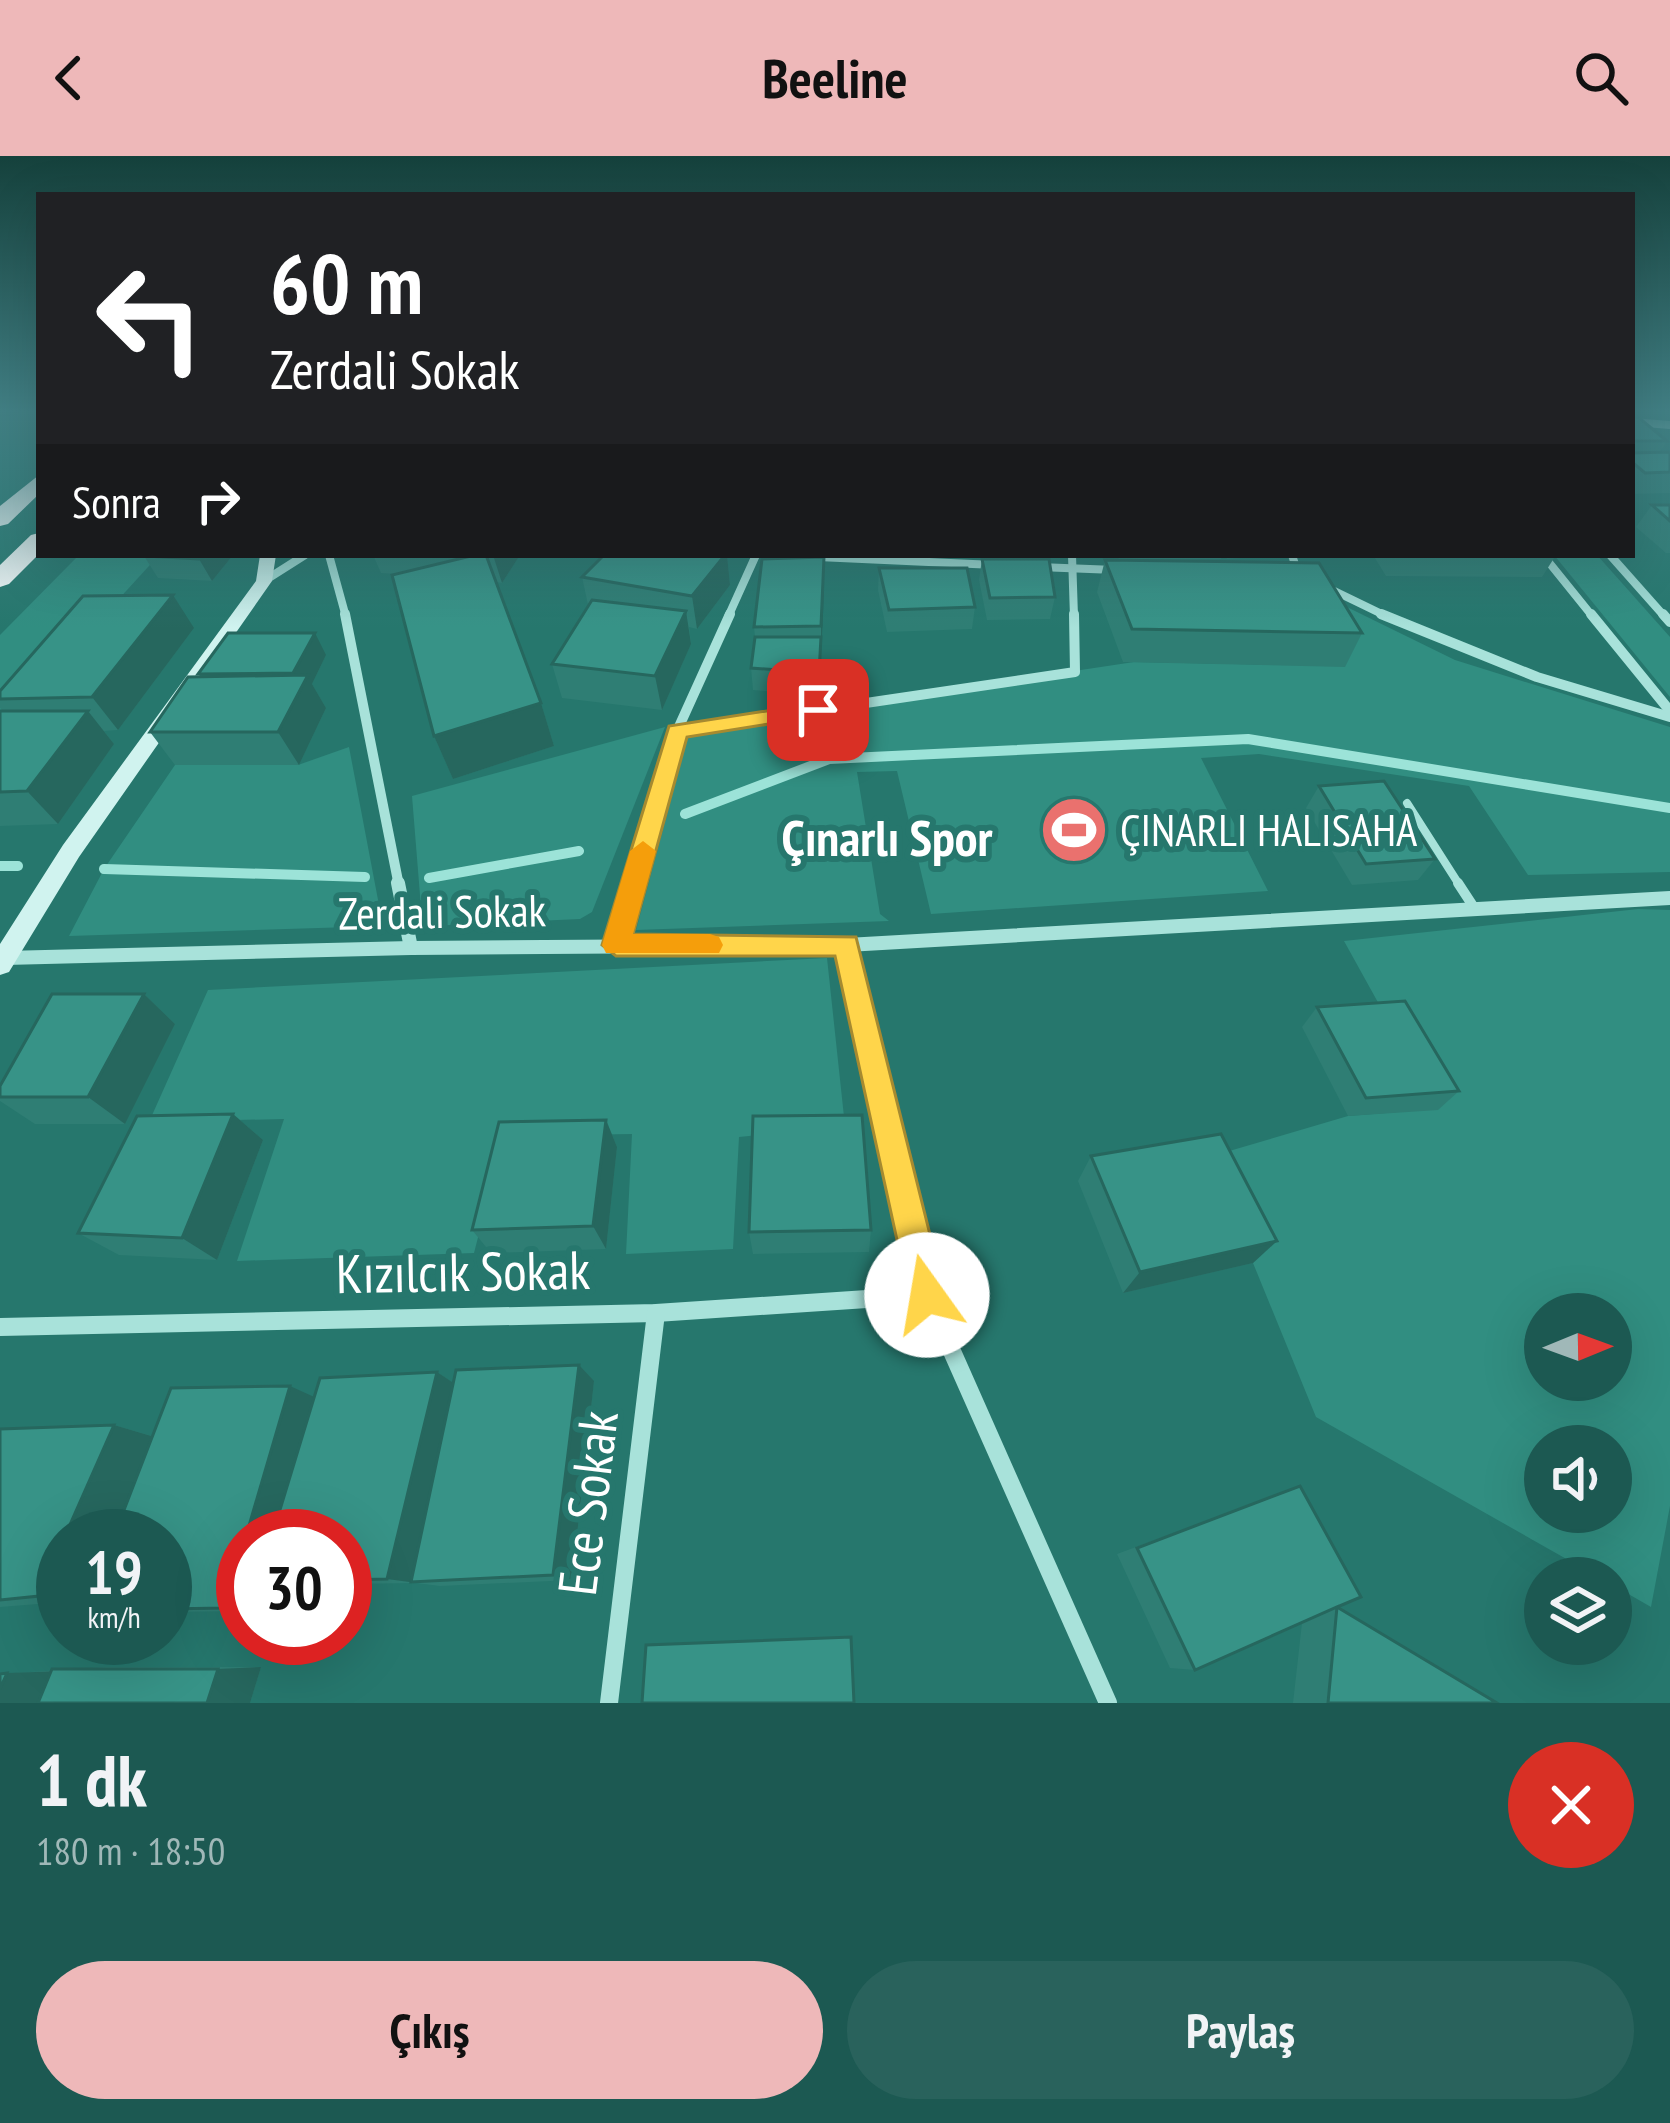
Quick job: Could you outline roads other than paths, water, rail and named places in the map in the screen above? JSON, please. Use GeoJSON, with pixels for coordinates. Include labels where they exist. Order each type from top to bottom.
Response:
{"type":"FeatureCollection","features":[{"type":"Feature","properties":{"kind":"highway"},"geometry":{"type":"LineString","coordinates":[[0,519],[36,485]]}},
{"type":"Feature","properties":{"kind":"highway"},"geometry":{"type":"LineString","coordinates":[[0,579],[36,543]]}},
{"type":"Feature","properties":{"kind":"street"},"geometry":{"type":"LineString","coordinates":[[264,581],[268,558]]}},
{"type":"Feature","properties":{"kind":"street"},"geometry":{"type":"LineString","coordinates":[[3,962],[71,850],[264,581],[300,558]]}},
{"type":"Feature","properties":{"kind":"street"},"geometry":{"type":"LineString","coordinates":[[330,558],[339,582],[411,948]]}},
{"type":"Feature","properties":{"kind":"street"},"geometry":{"type":"LineString","coordinates":[[616,945],[677,731],[755,558]]}},
{"type":"Feature","properties":{"kind":"street"},"geometry":{"type":"LineString","coordinates":[[874,558],[1005,566]]}},
{"type":"Feature","properties":{"kind":"street"},"geometry":{"type":"LineString","coordinates":[[677,731],[1075,672],[1072,558]]}},
{"type":"Feature","properties":{"kind":"street"},"geometry":{"type":"LineString","coordinates":[[1293,558],[1298,574]]}},
{"type":"Feature","properties":{"kind":"street"},"geometry":{"type":"LineString","coordinates":[[1545,558],[1670,714]]}},
{"type":"Feature","properties":{"kind":"street"},"geometry":{"type":"LineString","coordinates":[[1613,558],[1670,622]]}},
{"type":"Feature","properties":{"kind":"street"},"geometry":{"type":"LineString","coordinates":[[1027,567],[1139,570]]}},
{"type":"Feature","properties":{"kind":"street"},"geometry":{"type":"LineString","coordinates":[[1276,573],[1298,574],[1471,656],[1580,694],[1670,714]]}},
{"type":"Feature","properties":{"kind":"street","name":"Zerdali Sokak"},"geometry":{"type":"LineString","coordinates":[[3,962],[411,948],[847,945],[1670,898]]}},
{"type":"Feature","properties":{"kind":"street"},"geometry":{"type":"LineString","coordinates":[[847,945],[927,1295],[1108,1703]]}},
{"type":"Feature","properties":{"kind":"street","name":"Kızılcık Sokak"},"geometry":{"type":"LineString","coordinates":[[0,1327],[656,1313],[927,1295]]}},
{"type":"Feature","properties":{"kind":"street","name":"Ece Sokak"},"geometry":{"type":"LineString","coordinates":[[609,1703],[656,1313]]}},
{"type":"Feature","properties":{"kind":"lane"},"geometry":{"type":"LineString","coordinates":[[1407,803],[1473,906]]}},
{"type":"Feature","properties":{"kind":"waterway"},"geometry":{"type":"LineString","coordinates":[[685,814],[829,759],[1248,739],[1670,808]]}},
{"type":"Feature","properties":{"kind":"waterway"},"geometry":{"type":"LineString","coordinates":[[429,878],[579,851]]}},
{"type":"Feature","properties":{"kind":"waterway"},"geometry":{"type":"LineString","coordinates":[[0,866],[18,866]]}},
{"type":"Feature","properties":{"kind":"waterway"},"geometry":{"type":"LineString","coordinates":[[104,869],[365,877]]}},
{"type":"Feature","properties":{"kind":"place","name":"ÇINARLI HALISAHA"},"geometry":{"type":"Point","coordinates":[1074,830]}},
{"type":"Feature","properties":{"kind":"district","name":"Çınarlı Spor"},"geometry":{"type":"Point","coordinates":[887,838]}}]}
